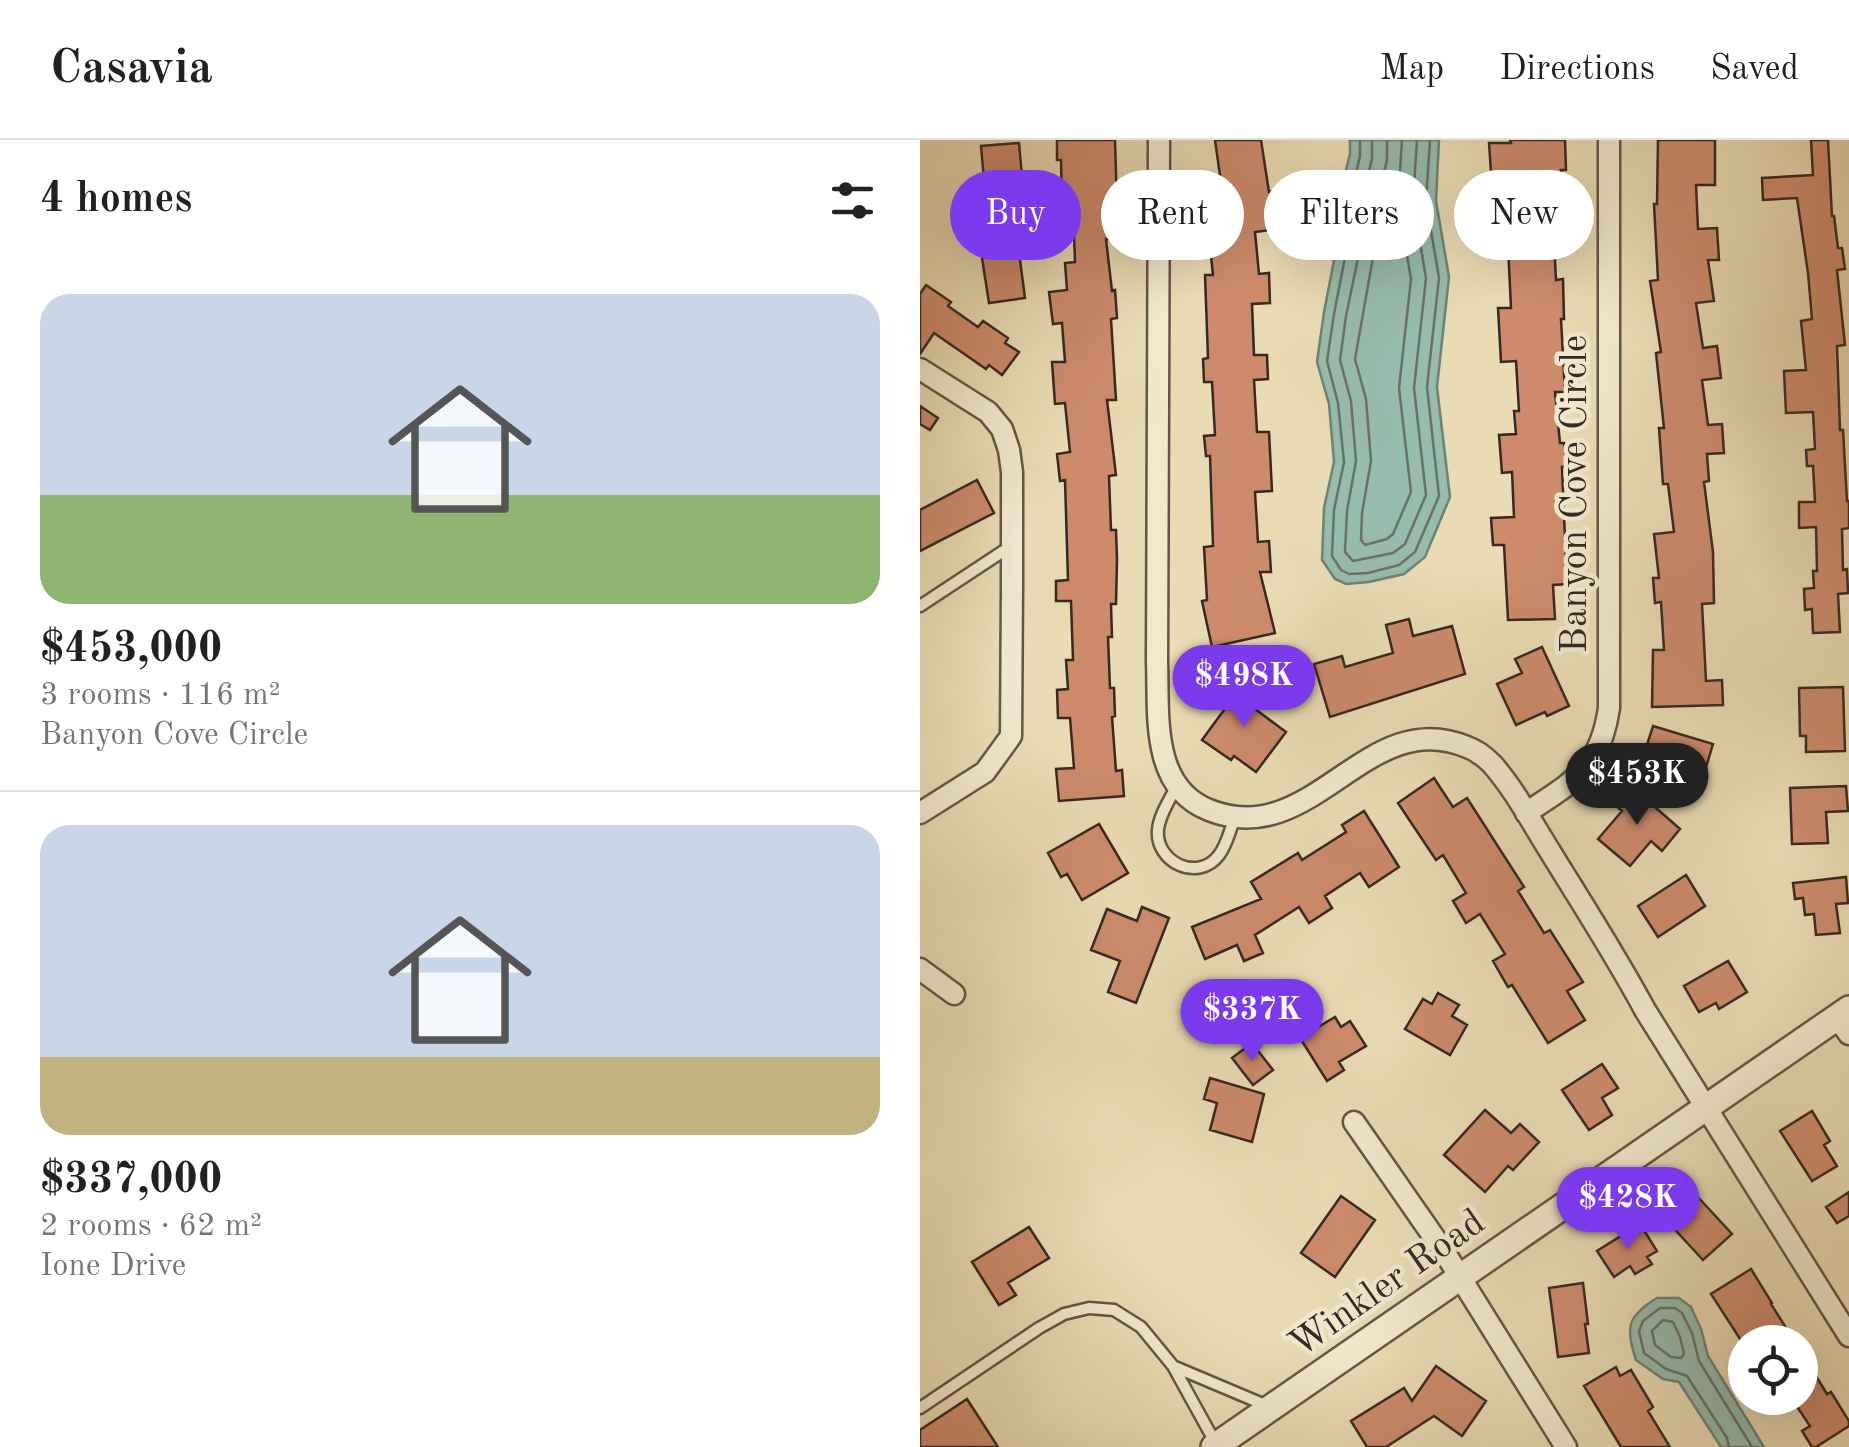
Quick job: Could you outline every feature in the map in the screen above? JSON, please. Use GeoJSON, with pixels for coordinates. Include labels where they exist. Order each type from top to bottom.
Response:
{"type":"FeatureCollection","features":[{"type":"Feature","properties":{"kind":"street"},"geometry":{"type":"LineString","coordinates":[[1159,140],[1159,736],[1162,756],[1178,784],[1201,807],[1223,816],[1268,817],[1405,740],[1449,740],[1471,748],[1488,761],[1526,814],[1849,1336]]}},
{"type":"Feature","properties":{"kind":"street","name":"Banyon Cove Circle"},"geometry":{"type":"LineString","coordinates":[[1526,814],[1587,768],[1606,729],[1609,708],[1609,140]]}},
{"type":"Feature","properties":{"kind":"street"},"geometry":{"type":"LineString","coordinates":[[920,369],[988,412],[1002,430],[1012,472],[1011,736],[985,772],[920,813]]}},
{"type":"Feature","properties":{"kind":"street"},"geometry":{"type":"LineString","coordinates":[[920,970],[954,994]]}},
{"type":"Feature","properties":{"kind":"street","name":"Winkler Road"},"geometry":{"type":"LineString","coordinates":[[1216,1446],[1706,1108],[1845,1020]]}},
{"type":"Feature","properties":{"kind":"street"},"geometry":{"type":"LineString","coordinates":[[1354,1122],[1460,1278],[1566,1447]]}},
{"type":"Feature","properties":{"kind":"lane"},"geometry":{"type":"LineString","coordinates":[[920,606],[1012,545]]}},
{"type":"Feature","properties":{"kind":"lane"},"geometry":{"type":"LineString","coordinates":[[1178,784],[1158,826],[1158,842],[1171,862],[1187,869],[1208,864],[1219,855],[1235,818]]}},
{"type":"Feature","properties":{"kind":"lane"},"geometry":{"type":"LineString","coordinates":[[920,1408],[1064,1314],[1089,1308],[1114,1310],[1141,1327],[1173,1366],[1216,1446]]}},
{"type":"Feature","properties":{"kind":"lane"},"geometry":{"type":"LineString","coordinates":[[1173,1366],[1270,1408]]}},
{"type":"Feature","properties":{"kind":"water"},"geometry":{"type":"Polygon","coordinates":[[[1350,140],[1439,140],[1436,201],[1449,277],[1437,387],[1450,497],[1425,557],[1404,574],[1346,584],[1335,579],[1322,560],[1324,508],[1334,462],[1329,404],[1317,362],[1334,260],[1434,260],[1434,170],[1346,170],[1350,140]]]}},
{"type":"Feature","properties":{"kind":"water"},"geometry":{"type":"Polygon","coordinates":[[[1657,1298],[1679,1298],[1691,1307],[1708,1356],[1728,1388],[1728,1415],[1744,1415],[1764,1447],[1721,1447],[1679,1382],[1663,1379],[1636,1360],[1630,1331],[1640,1311],[1657,1298]]]}},
{"type":"Feature","properties":{"kind":"building"},"geometry":{"type":"Polygon","coordinates":[[[1057,140],[1115,140],[1116,170],[1101,170],[1101,260],[1108,260],[1117,318],[1111,319],[1116,400],[1107,400],[1116,475],[1109,476],[1111,530],[1116,530],[1117,559],[1116,604],[1111,604],[1112,637],[1108,637],[1116,771],[1122,770],[1124,796],[1059,801],[1056,769],[1074,768],[1070,718],[1058,718],[1057,690],[1068,689],[1066,660],[1073,660],[1071,601],[1056,601],[1056,581],[1068,580],[1065,480],[1060,481],[1057,454],[1070,452],[1065,403],[1055,404],[1052,362],[1065,362],[1062,323],[1053,324],[1049,292],[1067,290],[1065,263],[1081,260],[1081,170],[1061,170],[1061,160],[1057,160],[1057,140]]]}},
{"type":"Feature","properties":{"kind":"building"},"geometry":{"type":"Polygon","coordinates":[[[1215,140],[1261,140],[1266,170],[1264,231],[1255,232],[1259,274],[1269,273],[1270,303],[1252,304],[1254,355],[1267,355],[1268,379],[1254,380],[1257,432],[1269,432],[1272,491],[1255,492],[1258,542],[1269,541],[1271,572],[1260,572],[1275,633],[1212,647],[1202,601],[1207,600],[1204,547],[1213,546],[1210,456],[1206,456],[1204,436],[1215,435],[1212,382],[1204,382],[1203,359],[1208,358],[1205,275],[1213,275],[1211,260],[1244,260],[1244,170],[1219,170],[1215,140]]]}},
{"type":"Feature","properties":{"kind":"building"},"geometry":{"type":"Polygon","coordinates":[[[1510,140],[1565,140],[1566,170],[1491,170],[1489,143],[1511,143],[1510,140]]]}},
{"type":"Feature","properties":{"kind":"building"},"geometry":{"type":"Polygon","coordinates":[[[1658,140],[1715,140],[1715,185],[1696,185],[1698,229],[1717,228],[1719,260],[1708,260],[1714,301],[1696,303],[1703,348],[1717,346],[1721,378],[1702,380],[1708,425],[1722,424],[1724,453],[1707,454],[1709,481],[1704,482],[1713,552],[1714,603],[1702,604],[1706,681],[1722,680],[1723,705],[1652,707],[1653,650],[1664,650],[1661,602],[1655,603],[1653,578],[1659,578],[1654,534],[1674,532],[1668,484],[1663,484],[1659,428],[1664,428],[1656,353],[1661,352],[1650,281],[1658,280],[1654,204],[1658,140]]]}},
{"type":"Feature","properties":{"kind":"building"},"geometry":{"type":"Polygon","coordinates":[[[1811,140],[1828,140],[1832,216],[1845,269],[1837,270],[1845,345],[1837,346],[1840,430],[1849,501],[1849,528],[1842,529],[1848,593],[1838,594],[1840,632],[1813,633],[1812,609],[1805,610],[1804,589],[1814,588],[1816,527],[1799,528],[1799,502],[1815,502],[1813,466],[1807,466],[1806,450],[1815,449],[1813,412],[1786,413],[1784,371],[1806,370],[1801,321],[1812,319],[1808,273],[1797,198],[1763,200],[1762,178],[1813,175],[1811,140]]]}},
{"type":"Feature","properties":{"kind":"building"},"geometry":{"type":"Polygon","coordinates":[[[1019,143],[1021,170],[983,170],[981,146],[1019,143]]]}},
{"type":"Feature","properties":{"kind":"building"},"geometry":{"type":"Polygon","coordinates":[[[982,260],[1020,260],[1025,298],[989,303],[982,260]]]}},
{"type":"Feature","properties":{"kind":"building"},"geometry":{"type":"Polygon","coordinates":[[[1509,260],[1555,260],[1556,280],[1563,279],[1565,392],[1555,392],[1560,443],[1564,443],[1567,467],[1562,467],[1567,584],[1553,585],[1555,619],[1508,620],[1504,545],[1493,545],[1491,518],[1514,517],[1512,472],[1502,473],[1499,435],[1516,434],[1514,411],[1519,411],[1516,361],[1501,362],[1498,308],[1511,308],[1509,260]]]}},
{"type":"Feature","properties":{"kind":"building"},"geometry":{"type":"Polygon","coordinates":[[[926,285],[978,327],[983,321],[1008,338],[1005,343],[1019,352],[1002,375],[989,365],[986,369],[934,333],[920,354],[920,294],[926,285]]]}},
{"type":"Feature","properties":{"kind":"building"},"geometry":{"type":"Polygon","coordinates":[[[920,406],[938,418],[930,430],[920,424],[920,406]]]}},
{"type":"Feature","properties":{"kind":"building"},"geometry":{"type":"Polygon","coordinates":[[[977,480],[994,513],[920,551],[920,510],[977,480]]]}},
{"type":"Feature","properties":{"kind":"building"},"geometry":{"type":"Polygon","coordinates":[[[1409,619],[1413,636],[1452,626],[1465,674],[1330,717],[1314,664],[1342,656],[1345,667],[1393,653],[1386,625],[1409,619]]]}},
{"type":"Feature","properties":{"kind":"building"},"geometry":{"type":"Polygon","coordinates":[[[1542,647],[1569,706],[1516,725],[1497,684],[1522,673],[1515,659],[1542,647]]]}},
{"type":"Feature","properties":{"kind":"building"},"geometry":{"type":"Polygon","coordinates":[[[1246,680],[1261,692],[1251,706],[1286,732],[1256,772],[1202,740],[1246,680]]]}},
{"type":"Feature","properties":{"kind":"building"},"geometry":{"type":"Polygon","coordinates":[[[1843,687],[1845,751],[1806,752],[1806,736],[1800,736],[1799,688],[1843,687]]]}},
{"type":"Feature","properties":{"kind":"building"},"geometry":{"type":"Polygon","coordinates":[[[1653,726],[1713,744],[1697,797],[1658,785],[1666,757],[1645,751],[1653,726]]]}},
{"type":"Feature","properties":{"kind":"building"},"geometry":{"type":"Polygon","coordinates":[[[1434,778],[1453,807],[1467,798],[1524,887],[1518,891],[1544,933],[1550,930],[1583,982],[1567,991],[1585,1020],[1548,1043],[1493,961],[1505,954],[1480,914],[1466,923],[1453,901],[1466,893],[1443,855],[1436,860],[1398,803],[1434,778]]]}},
{"type":"Feature","properties":{"kind":"building"},"geometry":{"type":"Polygon","coordinates":[[[1631,786],[1680,829],[1662,851],[1651,841],[1630,866],[1598,839],[1622,811],[1615,805],[1631,786]]]}},
{"type":"Feature","properties":{"kind":"building"},"geometry":{"type":"Polygon","coordinates":[[[1846,786],[1848,811],[1826,812],[1828,843],[1792,844],[1790,788],[1846,786]]]}},
{"type":"Feature","properties":{"kind":"building"},"geometry":{"type":"Polygon","coordinates":[[[1364,811],[1399,867],[1369,887],[1360,873],[1325,896],[1332,908],[1309,923],[1299,907],[1255,935],[1263,953],[1244,961],[1237,945],[1205,959],[1192,927],[1261,899],[1251,882],[1298,853],[1302,860],[1346,832],[1342,825],[1364,811]]]}},
{"type":"Feature","properties":{"kind":"building"},"geometry":{"type":"Polygon","coordinates":[[[1099,824],[1128,873],[1082,900],[1067,874],[1061,877],[1048,853],[1099,824]]]}},
{"type":"Feature","properties":{"kind":"building"},"geometry":{"type":"Polygon","coordinates":[[[1686,875],[1705,906],[1658,937],[1638,906],[1686,875]]]}},
{"type":"Feature","properties":{"kind":"building"},"geometry":{"type":"Polygon","coordinates":[[[1846,877],[1848,903],[1836,904],[1840,933],[1816,935],[1814,914],[1805,915],[1803,898],[1795,899],[1793,883],[1846,877]]]}},
{"type":"Feature","properties":{"kind":"building"},"geometry":{"type":"Polygon","coordinates":[[[1142,907],[1169,918],[1136,1003],[1108,992],[1120,961],[1091,950],[1107,909],[1137,921],[1142,907]]]}},
{"type":"Feature","properties":{"kind":"building"},"geometry":{"type":"Polygon","coordinates":[[[1728,961],[1747,992],[1719,1009],[1716,1003],[1699,1012],[1684,986],[1728,961]]]}},
{"type":"Feature","properties":{"kind":"building"},"geometry":{"type":"Polygon","coordinates":[[[1438,993],[1459,1005],[1452,1016],[1467,1025],[1450,1055],[1405,1029],[1423,999],[1432,1004],[1438,993]]]}},
{"type":"Feature","properties":{"kind":"building"},"geometry":{"type":"Polygon","coordinates":[[[1335,1017],[1341,1027],[1350,1021],[1366,1046],[1339,1062],[1344,1070],[1327,1081],[1300,1038],[1335,1017]]]}},
{"type":"Feature","properties":{"kind":"building"},"geometry":{"type":"Polygon","coordinates":[[[1252,1043],[1273,1070],[1253,1085],[1232,1058],[1252,1043]]]}},
{"type":"Feature","properties":{"kind":"building"},"geometry":{"type":"Polygon","coordinates":[[[1602,1064],[1618,1088],[1602,1098],[1612,1115],[1589,1130],[1562,1090],[1602,1064]]]}},
{"type":"Feature","properties":{"kind":"building"},"geometry":{"type":"Polygon","coordinates":[[[1210,1078],[1264,1094],[1252,1142],[1210,1130],[1217,1103],[1204,1099],[1210,1078]]]}},
{"type":"Feature","properties":{"kind":"building"},"geometry":{"type":"Polygon","coordinates":[[[1485,1110],[1511,1133],[1520,1124],[1539,1142],[1513,1170],[1508,1166],[1485,1192],[1444,1155],[1485,1110]]]}},
{"type":"Feature","properties":{"kind":"building"},"geometry":{"type":"Polygon","coordinates":[[[1812,1111],[1830,1141],[1824,1145],[1837,1166],[1812,1181],[1780,1131],[1812,1111]]]}},
{"type":"Feature","properties":{"kind":"building"},"geometry":{"type":"Polygon","coordinates":[[[1849,1192],[1849,1216],[1837,1223],[1826,1207],[1849,1192]]]}},
{"type":"Feature","properties":{"kind":"building"},"geometry":{"type":"Polygon","coordinates":[[[1696,1195],[1732,1234],[1703,1260],[1667,1221],[1696,1195]]]}},
{"type":"Feature","properties":{"kind":"building"},"geometry":{"type":"Polygon","coordinates":[[[1341,1196],[1375,1220],[1335,1277],[1301,1253],[1341,1196]]]}},
{"type":"Feature","properties":{"kind":"building"},"geometry":{"type":"Polygon","coordinates":[[[1640,1224],[1657,1251],[1647,1257],[1652,1264],[1635,1274],[1630,1266],[1614,1277],[1597,1251],[1640,1224]]]}},
{"type":"Feature","properties":{"kind":"building"},"geometry":{"type":"Polygon","coordinates":[[[1029,1227],[1049,1258],[1008,1283],[1016,1295],[999,1305],[972,1262],[1029,1227]]]}},
{"type":"Feature","properties":{"kind":"building"},"geometry":{"type":"Polygon","coordinates":[[[1751,1269],[1784,1325],[1731,1325],[1711,1294],[1751,1269]]]}},
{"type":"Feature","properties":{"kind":"building"},"geometry":{"type":"Polygon","coordinates":[[[1583,1283],[1589,1353],[1558,1357],[1549,1288],[1583,1283]]]}},
{"type":"Feature","properties":{"kind":"building"},"geometry":{"type":"Polygon","coordinates":[[[1436,1366],[1486,1401],[1462,1436],[1434,1416],[1386,1447],[1367,1447],[1351,1421],[1404,1388],[1412,1401],[1436,1366]]]}},
{"type":"Feature","properties":{"kind":"building"},"geometry":{"type":"Polygon","coordinates":[[[1616,1367],[1620,1376],[1631,1370],[1653,1407],[1648,1411],[1670,1447],[1621,1447],[1584,1386],[1616,1367]]]}},
{"type":"Feature","properties":{"kind":"building"},"geometry":{"type":"Polygon","coordinates":[[[1818,1379],[1827,1394],[1831,1392],[1849,1426],[1812,1447],[1802,1431],[1810,1426],[1803,1415],[1818,1415],[1818,1379]]]}},
{"type":"Feature","properties":{"kind":"building"},"geometry":{"type":"Polygon","coordinates":[[[967,1399],[998,1447],[920,1447],[920,1430],[967,1399]]]}}]}
